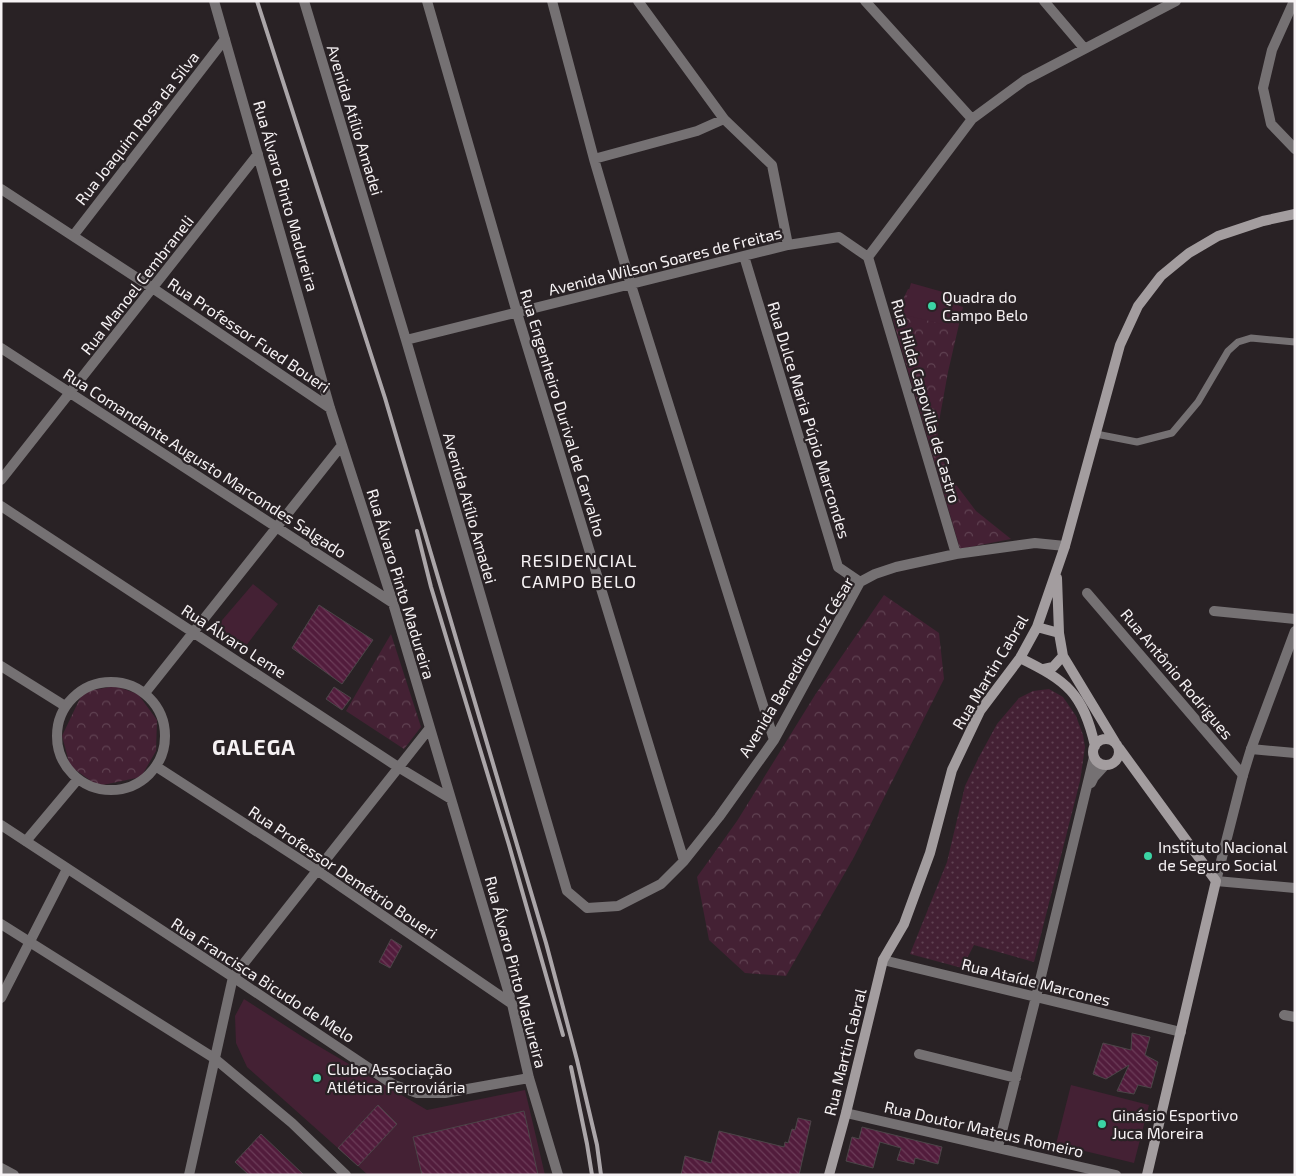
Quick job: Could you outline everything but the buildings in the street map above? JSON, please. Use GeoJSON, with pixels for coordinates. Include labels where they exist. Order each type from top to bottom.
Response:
{"type":"FeatureCollection","features":[{"type":"Feature","properties":{"kind":"main road","name":"Rua Martin Cabral"},"geometry":{"type":"LineString","coordinates":[[829,1175],[883,960],[904,924],[930,853],[952,770],[980,711],[1020,658],[1036,627],[1066,546],[1120,345],[1138,306],[1161,276],[1189,253],[1218,236],[1263,221],[1295,214]]}},
{"type":"Feature","properties":{"kind":"main road"},"geometry":{"type":"LineString","coordinates":[[1057,572],[1059,634],[1063,656],[1117,745],[1216,880],[1147,1175]]}},
{"type":"Feature","properties":{"kind":"main road"},"geometry":{"type":"LineString","coordinates":[[1036,627],[1059,634]]}},
{"type":"Feature","properties":{"kind":"main road"},"geometry":{"type":"LineString","coordinates":[[1044,670],[1053,666],[1063,656]]}},
{"type":"Feature","properties":{"kind":"main road"},"geometry":{"type":"LineString","coordinates":[[1020,658],[1064,682],[1079,701],[1090,723],[1094,757],[1097,761],[1109,764],[1142,780]]}},
{"type":"Feature","properties":{"kind":"main road"},"geometry":{"type":"LineString","coordinates":[[1094,746],[1105,738],[1117,745]]}},
{"type":"Feature","properties":{"kind":"main road"},"geometry":{"type":"LineString","coordinates":[[1109,764],[1118,756],[1117,745]]}},
{"type":"Feature","properties":{"kind":"street","name":"Rua Álvaro Pinto Madureira"},"geometry":{"type":"LineString","coordinates":[[214,1],[330,408],[393,603],[512,1004],[529,1078],[558,1175]]}},
{"type":"Feature","properties":{"kind":"street","name":"Avenida Atílio Amadei"},"geometry":{"type":"LineString","coordinates":[[304,1],[406,340],[567,891],[587,908],[618,906],[662,884],[684,860]]}},
{"type":"Feature","properties":{"kind":"street","name":"Rua Engenheiro Durival de Carvalho"},"geometry":{"type":"LineString","coordinates":[[428,1],[517,313],[684,860]]}},
{"type":"Feature","properties":{"kind":"street"},"geometry":{"type":"LineString","coordinates":[[552,1],[594,159],[631,285],[774,740]]}},
{"type":"Feature","properties":{"kind":"street"},"geometry":{"type":"LineString","coordinates":[[638,1],[724,119],[772,165],[788,245]]}},
{"type":"Feature","properties":{"kind":"street"},"geometry":{"type":"LineString","coordinates":[[865,1],[972,119]]}},
{"type":"Feature","properties":{"kind":"street"},"geometry":{"type":"LineString","coordinates":[[1044,1],[1084,48]]}},
{"type":"Feature","properties":{"kind":"street"},"geometry":{"type":"LineString","coordinates":[[868,257],[972,119],[1025,80],[1176,1]]}},
{"type":"Feature","properties":{"kind":"street"},"geometry":{"type":"LineString","coordinates":[[1294,1],[1272,50],[1263,88],[1271,124],[1295,149]]}},
{"type":"Feature","properties":{"kind":"street","name":"Rua Joaquim Rosa da Silva"},"geometry":{"type":"LineString","coordinates":[[73,236],[225,39]]}},
{"type":"Feature","properties":{"kind":"street"},"geometry":{"type":"LineString","coordinates":[[594,159],[697,131],[724,119]]}},
{"type":"Feature","properties":{"kind":"street","name":"Rua Manoel Cembraneli"},"geometry":{"type":"LineString","coordinates":[[1,480],[154,289],[258,154]]}},
{"type":"Feature","properties":{"kind":"street","name":"Rua Professor Fued Boueri"},"geometry":{"type":"LineString","coordinates":[[1,189],[154,289],[330,408]]}},
{"type":"Feature","properties":{"kind":"street","name":"Avenida Wilson Soares de Freitas"},"geometry":{"type":"LineString","coordinates":[[406,340],[788,245],[839,237],[868,257]]}},
{"type":"Feature","properties":{"kind":"street","name":"Rua Dulce Maria Púpio Marcondes"},"geometry":{"type":"LineString","coordinates":[[744,256],[838,567],[860,582]]}},
{"type":"Feature","properties":{"kind":"street","name":"Rua Hilda Capovilla de Castro"},"geometry":{"type":"LineString","coordinates":[[868,257],[956,554]]}},
{"type":"Feature","properties":{"kind":"street","name":"Rua Comandante Augusto Marcondes Salgado"},"geometry":{"type":"LineString","coordinates":[[1,348],[393,603]]}},
{"type":"Feature","properties":{"kind":"street"},"geometry":{"type":"LineString","coordinates":[[145,693],[342,445]]}},
{"type":"Feature","properties":{"kind":"street","name":"Rua Álvaro Leme"},"geometry":{"type":"LineString","coordinates":[[1,506],[398,767],[451,799]]}},
{"type":"Feature","properties":{"kind":"street","name":"Avenida Benedito Cruz César"},"geometry":{"type":"LineString","coordinates":[[684,860],[719,817],[774,740],[860,582],[875,574],[896,567],[956,554],[1035,543],[1066,546]]}},
{"type":"Feature","properties":{"kind":"street","name":"Rua Antônio Rodrigues"},"geometry":{"type":"LineString","coordinates":[[1087,593],[1160,676],[1242,775]]}},
{"type":"Feature","properties":{"kind":"street"},"geometry":{"type":"LineString","coordinates":[[1214,611],[1295,619]]}},
{"type":"Feature","properties":{"kind":"street"},"geometry":{"type":"LineString","coordinates":[[1295,631],[1242,775],[1216,880],[1295,888]]}},
{"type":"Feature","properties":{"kind":"street"},"geometry":{"type":"LineString","coordinates":[[1,666],[65,706]]}},
{"type":"Feature","properties":{"kind":"street"},"geometry":{"type":"LineString","coordinates":[[102,682],[125,682],[145,693],[159,708],[166,727],[165,748],[157,766],[141,782],[120,790],[98,789],[78,779],[64,764],[57,746],[58,725],[65,706],[81,690],[102,682]]}},
{"type":"Feature","properties":{"kind":"street"},"geometry":{"type":"LineString","coordinates":[[189,1175],[233,977],[429,729]]}},
{"type":"Feature","properties":{"kind":"street"},"geometry":{"type":"LineString","coordinates":[[1251,748],[1295,753]]}},
{"type":"Feature","properties":{"kind":"street"},"geometry":{"type":"LineString","coordinates":[[998,1147],[1094,757]]}},
{"type":"Feature","properties":{"kind":"street"},"geometry":{"type":"LineString","coordinates":[[1084,798],[1094,777],[1109,764]]}},
{"type":"Feature","properties":{"kind":"street","name":"Rua Professor Demétrio Boueri"},"geometry":{"type":"LineString","coordinates":[[157,766],[318,871],[512,1004]]}},
{"type":"Feature","properties":{"kind":"street"},"geometry":{"type":"LineString","coordinates":[[26,841],[78,779]]}},
{"type":"Feature","properties":{"kind":"street","name":"Rua Francisca Bicudo de Melo"},"geometry":{"type":"LineString","coordinates":[[1,825],[394,1085],[417,1093],[446,1093],[529,1078]]}},
{"type":"Feature","properties":{"kind":"street"},"geometry":{"type":"LineString","coordinates":[[1,998],[66,869]]}},
{"type":"Feature","properties":{"kind":"street"},"geometry":{"type":"LineString","coordinates":[[1,924],[214,1058],[292,1123],[346,1175]]}},
{"type":"Feature","properties":{"kind":"street","name":"Rua Ataíde Marcones"},"geometry":{"type":"LineString","coordinates":[[883,960],[1181,1032]]}},
{"type":"Feature","properties":{"kind":"street"},"geometry":{"type":"LineString","coordinates":[[1284,1014],[1295,1017]]}},
{"type":"Feature","properties":{"kind":"street"},"geometry":{"type":"LineString","coordinates":[[919,1054],[1016,1078]]}},
{"type":"Feature","properties":{"kind":"street","name":"Rua Doutor Mateus Romeiro"},"geometry":{"type":"LineString","coordinates":[[846,1113],[1116,1175]]}},
{"type":"Feature","properties":{"kind":"street"},"geometry":{"type":"LineString","coordinates":[[1,1168],[14,1175]]}},
{"type":"Feature","properties":{"kind":"lane"},"geometry":{"type":"LineString","coordinates":[[1096,434],[1136,442],[1172,433],[1198,402],[1228,351],[1238,342],[1251,338],[1295,342]]}},
{"type":"Feature","properties":{"kind":"green space","name":"Quadra do Campo Belo"},"geometry":{"type":"Polygon","coordinates":[[[911,283],[961,297],[953,327],[902,314],[911,283]]]}},
{"type":"Feature","properties":{"kind":"green space"},"geometry":{"type":"Polygon","coordinates":[[[908,289],[963,307],[948,372],[938,427],[937,449],[954,482],[976,511],[1011,539],[960,549],[893,320],[908,289]]]}},
{"type":"Feature","properties":{"kind":"green space"},"geometry":{"type":"Polygon","coordinates":[[[253,584],[278,604],[245,647],[217,626],[253,584]]]}},
{"type":"Feature","properties":{"kind":"green space"},"geometry":{"type":"Polygon","coordinates":[[[884,595],[939,633],[944,679],[854,857],[786,976],[745,973],[709,940],[697,877],[737,821],[815,695],[884,595]]]}},
{"type":"Feature","properties":{"kind":"green space"},"geometry":{"type":"Polygon","coordinates":[[[391,634],[421,727],[404,749],[346,711],[391,634]]]}},
{"type":"Feature","properties":{"kind":"green space"},"geometry":{"type":"Polygon","coordinates":[[[115,686],[138,694],[157,720],[156,751],[141,777],[98,786],[70,766],[62,736],[83,692],[115,686]]]}},
{"type":"Feature","properties":{"kind":"green space"},"geometry":{"type":"Polygon","coordinates":[[[1049,689],[1063,697],[1076,716],[1085,747],[1080,781],[1034,962],[974,945],[962,968],[910,954],[947,862],[965,786],[979,757],[997,724],[1019,698],[1033,691],[1049,689]]]}},
{"type":"Feature","properties":{"kind":"green space","name":"Clube Associação Atlética Ferroviária"},"geometry":{"type":"Polygon","coordinates":[[[244,999],[303,1037],[427,1110],[525,1090],[545,1175],[368,1175],[247,1067],[236,1043],[235,1016],[244,999]]]}},
{"type":"Feature","properties":{"kind":"green space","name":"Ginásio Esportivo Juca Moreira"},"geometry":{"type":"Polygon","coordinates":[[[1071,1085],[1149,1105],[1134,1163],[1056,1144],[1071,1085]]]}},
{"type":"Feature","properties":{"kind":"railway"},"geometry":{"type":"LineString","coordinates":[[257,1],[385,398],[546,943],[577,1060],[597,1145],[601,1175]]}},
{"type":"Feature","properties":{"kind":"railway"},"geometry":{"type":"LineString","coordinates":[[417,531],[431,587],[509,845],[563,1035]]}},
{"type":"Feature","properties":{"kind":"railway"},"geometry":{"type":"LineString","coordinates":[[571,1067],[592,1175]]}},
{"type":"Feature","properties":{"kind":"place","name":"Quadra do Campo Belo"},"geometry":{"type":"Point","coordinates":[932,306]}},
{"type":"Feature","properties":{"kind":"place","name":"Instituto Nacional de Seguro Social"},"geometry":{"type":"Point","coordinates":[1148,856]}},
{"type":"Feature","properties":{"kind":"place","name":"Clube Associação Atlética Ferroviária"},"geometry":{"type":"Point","coordinates":[317,1078]}},
{"type":"Feature","properties":{"kind":"place","name":"Ginásio Esportivo Juca Moreira"},"geometry":{"type":"Point","coordinates":[1102,1124]}},
{"type":"Feature","properties":{"kind":"district","name":"RESIDENCIAL CAMPO BELO"},"geometry":{"type":"Point","coordinates":[579,571]}},
{"type":"Feature","properties":{"kind":"district","name":"GALEGA"},"geometry":{"type":"Point","coordinates":[254,748]}}]}
